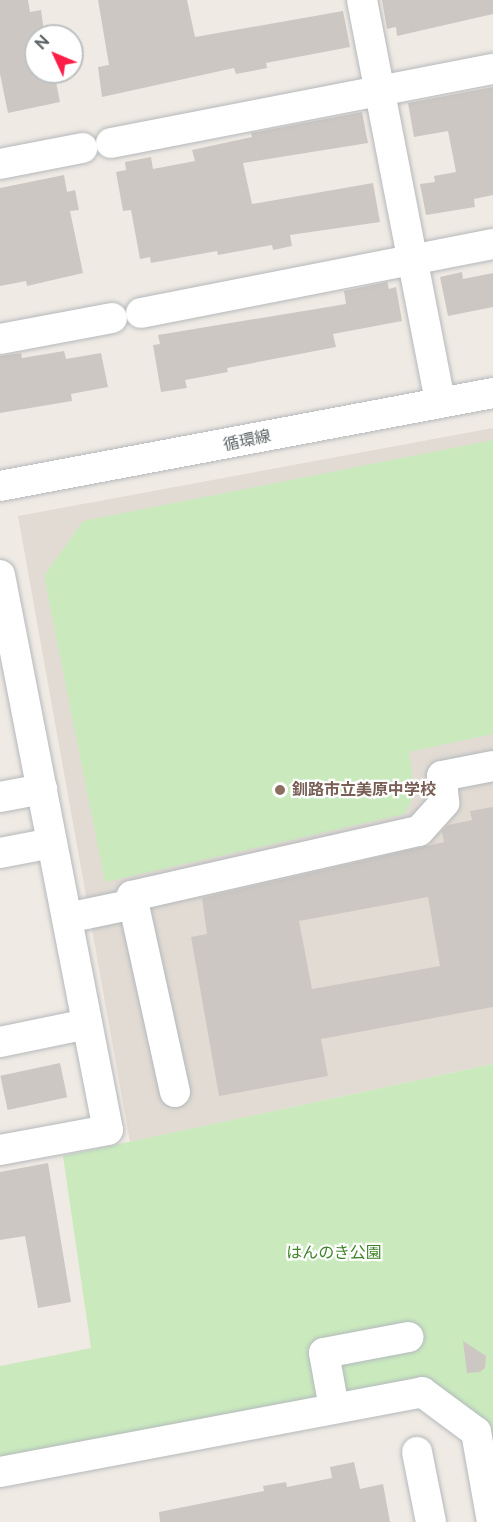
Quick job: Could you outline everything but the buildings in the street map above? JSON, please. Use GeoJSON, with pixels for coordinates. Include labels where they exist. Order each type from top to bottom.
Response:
{"type":"FeatureCollection","features":[{"type":"Feature","properties":{"kind":"street"},"geometry":{"type":"LineString","coordinates":[[362,0],[378,92],[440,402]]}},
{"type":"Feature","properties":{"kind":"street"},"geometry":{"type":"LineString","coordinates":[[111,143],[493,69]]}},
{"type":"Feature","properties":{"kind":"street"},"geometry":{"type":"LineString","coordinates":[[0,164],[82,148]]}},
{"type":"Feature","properties":{"kind":"street"},"geometry":{"type":"LineString","coordinates":[[0,339],[413,262],[493,244]]}},
{"type":"Feature","properties":{"kind":"street","name":"循環線"},"geometry":{"type":"LineString","coordinates":[[0,486],[153,460],[493,393]]}},
{"type":"Feature","properties":{"kind":"street"},"geometry":{"type":"LineString","coordinates":[[0,575],[10,674],[42,789],[108,1130],[0,1150]]}},
{"type":"Feature","properties":{"kind":"street"},"geometry":{"type":"LineString","coordinates":[[175,1092],[132,896],[419,831],[444,803],[442,776],[493,766]]}},
{"type":"Feature","properties":{"kind":"street"},"geometry":{"type":"LineString","coordinates":[[0,797],[42,789]]}},
{"type":"Feature","properties":{"kind":"street"},"geometry":{"type":"LineString","coordinates":[[0,853],[52,843]]}},
{"type":"Feature","properties":{"kind":"street"},"geometry":{"type":"LineString","coordinates":[[67,918],[134,904]]}},
{"type":"Feature","properties":{"kind":"street"},"geometry":{"type":"LineString","coordinates":[[0,1042],[87,1024]]}},
{"type":"Feature","properties":{"kind":"street"},"geometry":{"type":"LineString","coordinates":[[334,1408],[324,1353],[409,1337]]}},
{"type":"Feature","properties":{"kind":"street"},"geometry":{"type":"LineString","coordinates":[[0,1472],[422,1392],[476,1432],[492,1522]]}},
{"type":"Feature","properties":{"kind":"street"},"geometry":{"type":"LineString","coordinates":[[417,1452],[431,1522]]}},
{"type":"Feature","properties":{"kind":"shaded area","name":"釧路市立美原中学校"},"geometry":{"type":"Polygon","coordinates":[[[493,428],[493,1064],[130,1142],[18,516],[493,428]]]}},
{"type":"Feature","properties":{"kind":"green space"},"geometry":{"type":"Polygon","coordinates":[[[493,440],[493,734],[409,752],[415,793],[405,814],[105,882],[44,576],[83,521],[493,440]]]}},
{"type":"Feature","properties":{"kind":"green space","name":"はんのき公園"},"geometry":{"type":"Polygon","coordinates":[[[493,1064],[493,1522],[476,1433],[421,1392],[0,1472],[0,1366],[91,1348],[63,1156],[493,1064]]]}},
{"type":"Feature","properties":{"kind":"place","name":"釧路市立美原中学校"},"geometry":{"type":"Point","coordinates":[280,790]}}]}
